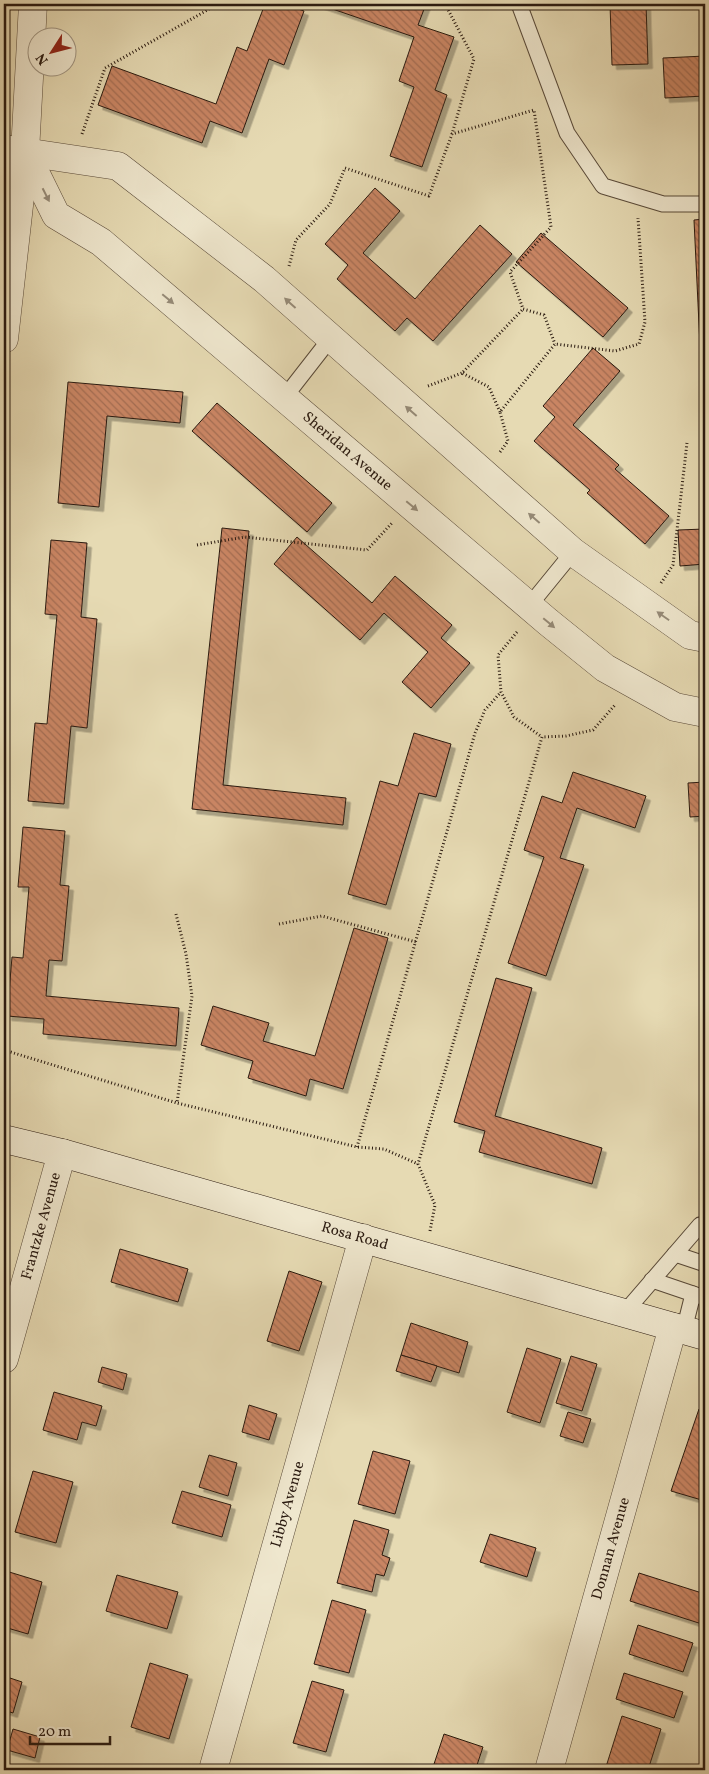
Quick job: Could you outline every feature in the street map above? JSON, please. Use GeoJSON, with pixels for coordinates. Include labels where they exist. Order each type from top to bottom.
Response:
{"type":"FeatureCollection","features":[{"type":"Feature","properties":{"kind":"street"},"geometry":{"type":"LineString","coordinates":[[4,339],[14,151],[33,4]]}},
{"type":"Feature","properties":{"kind":"street"},"geometry":{"type":"LineString","coordinates":[[14,151],[118,166],[256,273],[573,552],[690,636],[705,638]]}},
{"type":"Feature","properties":{"kind":"street","name":"Sheridan Avenue"},"geometry":{"type":"LineString","coordinates":[[14,151],[56,215],[101,242],[531,608],[605,668],[674,707],[705,713]]}},
{"type":"Feature","properties":{"kind":"street","name":"Rosa Road"},"geometry":{"type":"LineString","coordinates":[[4,1139],[362,1238],[687,1331]]}},
{"type":"Feature","properties":{"kind":"street","name":"Frantzke Avenue"},"geometry":{"type":"LineString","coordinates":[[4,1359],[62,1154]]}},
{"type":"Feature","properties":{"kind":"street","name":"Libby Avenue"},"geometry":{"type":"LineString","coordinates":[[213,1770],[362,1238]]}},
{"type":"Feature","properties":{"kind":"street","name":"Donnan Avenue"},"geometry":{"type":"LineString","coordinates":[[549,1770],[687,1331]]}},
{"type":"Feature","properties":{"kind":"lane"},"geometry":{"type":"LineString","coordinates":[[519,4],[567,133],[603,186],[663,204],[705,204]]}},
{"type":"Feature","properties":{"kind":"lane"},"geometry":{"type":"LineString","coordinates":[[284,398],[330,339]]}},
{"type":"Feature","properties":{"kind":"lane"},"geometry":{"type":"LineString","coordinates":[[531,608],[573,552]]}},
{"type":"Feature","properties":{"kind":"lane"},"geometry":{"type":"LineString","coordinates":[[625,1312],[700,1225],[705,1226]]}},
{"type":"Feature","properties":{"kind":"lane"},"geometry":{"type":"LineString","coordinates":[[675,1254],[705,1264]]}},
{"type":"Feature","properties":{"kind":"lane"},"geometry":{"type":"LineString","coordinates":[[652,1280],[699,1296],[687,1331]]}},
{"type":"Feature","properties":{"kind":"path"},"geometry":{"type":"LineString","coordinates":[[80,140],[105,68],[218,4]]}},
{"type":"Feature","properties":{"kind":"path"},"geometry":{"type":"LineString","coordinates":[[276,290],[287,274],[296,240],[330,204],[345,168],[429,196],[452,134],[474,59],[445,4]]}},
{"type":"Feature","properties":{"kind":"path"},"geometry":{"type":"LineString","coordinates":[[452,134],[534,110],[551,227],[510,272],[523,309]]}},
{"type":"Feature","properties":{"kind":"path"},"geometry":{"type":"LineString","coordinates":[[555,344],[615,351],[638,344],[645,322],[638,215],[642,197]]}},
{"type":"Feature","properties":{"kind":"path"},"geometry":{"type":"LineString","coordinates":[[523,309],[544,315],[555,344]]}},
{"type":"Feature","properties":{"kind":"path"},"geometry":{"type":"LineString","coordinates":[[404,404],[419,390],[462,374],[523,309]]}},
{"type":"Feature","properties":{"kind":"path"},"geometry":{"type":"LineString","coordinates":[[500,412],[555,344]]}},
{"type":"Feature","properties":{"kind":"path"},"geometry":{"type":"LineString","coordinates":[[462,374],[489,387],[500,412],[508,441],[483,473]]}},
{"type":"Feature","properties":{"kind":"path"},"geometry":{"type":"LineString","coordinates":[[646,604],[673,565],[687,443]]}},
{"type":"Feature","properties":{"kind":"path"},"geometry":{"type":"LineString","coordinates":[[197,545],[245,537],[367,550],[409,504]]}},
{"type":"Feature","properties":{"kind":"path"},"geometry":{"type":"LineString","coordinates":[[531,608],[498,655],[501,692],[514,717],[542,737],[566,736],[594,730],[613,708],[630,682]]}},
{"type":"Feature","properties":{"kind":"path"},"geometry":{"type":"LineString","coordinates":[[357,1147],[475,733],[485,710],[501,692]]}},
{"type":"Feature","properties":{"kind":"path"},"geometry":{"type":"LineString","coordinates":[[425,1256],[435,1205],[418,1164],[542,737]]}},
{"type":"Feature","properties":{"kind":"path"},"geometry":{"type":"LineString","coordinates":[[176,914],[186,954],[192,996],[178,1103]]}},
{"type":"Feature","properties":{"kind":"path"},"geometry":{"type":"LineString","coordinates":[[279,924],[322,916],[416,942]]}},
{"type":"Feature","properties":{"kind":"path"},"geometry":{"type":"LineString","coordinates":[[4,1050],[178,1103],[357,1147],[384,1149],[418,1164]]}},
{"type":"Feature","properties":{"kind":"building"},"geometry":{"type":"Polygon","coordinates":[[[265,4],[283,4],[304,11],[284,65],[269,59],[242,133],[210,121],[202,143],[98,105],[112,66],[216,104],[237,47],[247,51],[265,4]]]}},
{"type":"Feature","properties":{"kind":"building"},"geometry":{"type":"Polygon","coordinates":[[[318,4],[426,4],[418,25],[454,37],[435,90],[447,95],[422,167],[390,156],[414,87],[399,81],[414,37],[318,4]]]}},
{"type":"Feature","properties":{"kind":"building"},"geometry":{"type":"Polygon","coordinates":[[[610,4],[646,4],[648,64],[612,65],[610,4]]]}},
{"type":"Feature","properties":{"kind":"building"},"geometry":{"type":"Polygon","coordinates":[[[705,56],[705,96],[665,98],[663,58],[705,56]]]}},
{"type":"Feature","properties":{"kind":"building"},"geometry":{"type":"Polygon","coordinates":[[[375,188],[400,211],[363,253],[415,299],[480,225],[512,254],[433,341],[407,318],[395,331],[337,279],[348,265],[325,244],[375,188]]]}},
{"type":"Feature","properties":{"kind":"building"},"geometry":{"type":"Polygon","coordinates":[[[705,219],[705,408],[703,408],[694,220],[705,219]]]}},
{"type":"Feature","properties":{"kind":"building"},"geometry":{"type":"Polygon","coordinates":[[[541,233],[628,308],[603,337],[516,262],[541,233]]]}},
{"type":"Feature","properties":{"kind":"building"},"geometry":{"type":"Polygon","coordinates":[[[593,348],[620,371],[573,425],[619,465],[615,469],[669,516],[645,544],[587,493],[590,490],[534,441],[555,417],[543,406],[593,348]]]}},
{"type":"Feature","properties":{"kind":"building"},"geometry":{"type":"Polygon","coordinates":[[[68,382],[183,392],[180,423],[107,416],[99,507],[58,503],[68,382]]]}},
{"type":"Feature","properties":{"kind":"building"},"geometry":{"type":"Polygon","coordinates":[[[217,403],[332,503],[307,532],[192,431],[217,403]]]}},
{"type":"Feature","properties":{"kind":"building"},"geometry":{"type":"Polygon","coordinates":[[[222,528],[249,531],[223,785],[346,798],[343,825],[192,809],[222,528]]]}},
{"type":"Feature","properties":{"kind":"building"},"geometry":{"type":"Polygon","coordinates":[[[705,529],[705,564],[680,566],[678,530],[705,529]]]}},
{"type":"Feature","properties":{"kind":"building"},"geometry":{"type":"Polygon","coordinates":[[[297,537],[372,603],[395,576],[452,625],[441,638],[470,663],[431,708],[402,682],[428,652],[384,613],[360,640],[274,564],[297,537]]]}},
{"type":"Feature","properties":{"kind":"building"},"geometry":{"type":"Polygon","coordinates":[[[51,540],[87,543],[81,617],[97,619],[87,728],[71,726],[64,804],[28,801],[35,723],[47,724],[57,615],[45,614],[51,540]]]}},
{"type":"Feature","properties":{"kind":"building"},"geometry":{"type":"Polygon","coordinates":[[[414,733],[451,744],[436,797],[419,793],[386,905],[348,894],[380,781],[398,786],[414,733]]]}},
{"type":"Feature","properties":{"kind":"building"},"geometry":{"type":"Polygon","coordinates":[[[573,772],[646,796],[635,828],[577,808],[560,858],[584,865],[546,976],[508,963],[544,857],[524,850],[542,796],[562,803],[573,772]]]}},
{"type":"Feature","properties":{"kind":"building"},"geometry":{"type":"Polygon","coordinates":[[[705,782],[705,816],[690,817],[688,783],[705,782]]]}},
{"type":"Feature","properties":{"kind":"building"},"geometry":{"type":"Polygon","coordinates":[[[23,827],[65,831],[60,885],[69,886],[62,961],[49,960],[46,996],[179,1008],[176,1046],[43,1034],[44,1019],[7,1016],[12,957],[23,958],[29,887],[18,887],[23,827]]]}},
{"type":"Feature","properties":{"kind":"building"},"geometry":{"type":"Polygon","coordinates":[[[354,928],[388,938],[343,1089],[310,1079],[306,1096],[248,1078],[253,1061],[201,1045],[213,1006],[269,1023],[263,1041],[315,1056],[354,928]]]}},
{"type":"Feature","properties":{"kind":"building"},"geometry":{"type":"Polygon","coordinates":[[[496,978],[532,988],[495,1116],[602,1148],[592,1184],[479,1152],[485,1131],[454,1122],[496,978]]]}},
{"type":"Feature","properties":{"kind":"building"},"geometry":{"type":"Polygon","coordinates":[[[120,1249],[188,1269],[178,1302],[111,1282],[120,1249]]]}},
{"type":"Feature","properties":{"kind":"building"},"geometry":{"type":"Polygon","coordinates":[[[289,1271],[322,1282],[299,1351],[267,1341],[289,1271]]]}},
{"type":"Feature","properties":{"kind":"building"},"geometry":{"type":"Polygon","coordinates":[[[411,1323],[468,1342],[459,1373],[401,1355],[411,1323]]]}},
{"type":"Feature","properties":{"kind":"building"},"geometry":{"type":"Polygon","coordinates":[[[527,1348],[561,1359],[540,1423],[507,1412],[527,1348]]]}},
{"type":"Feature","properties":{"kind":"building"},"geometry":{"type":"Polygon","coordinates":[[[401,1355],[437,1366],[431,1382],[396,1371],[401,1355]]]}},
{"type":"Feature","properties":{"kind":"building"},"geometry":{"type":"Polygon","coordinates":[[[571,1356],[597,1364],[582,1411],[556,1403],[571,1356]]]}},
{"type":"Feature","properties":{"kind":"building"},"geometry":{"type":"Polygon","coordinates":[[[102,1367],[127,1374],[123,1390],[98,1382],[102,1367]]]}},
{"type":"Feature","properties":{"kind":"building"},"geometry":{"type":"Polygon","coordinates":[[[54,1392],[102,1406],[96,1426],[82,1422],[77,1440],[43,1430],[54,1392]]]}},
{"type":"Feature","properties":{"kind":"building"},"geometry":{"type":"Polygon","coordinates":[[[249,1405],[277,1414],[269,1440],[242,1432],[249,1405]]]}},
{"type":"Feature","properties":{"kind":"building"},"geometry":{"type":"Polygon","coordinates":[[[699,1409],[705,1411],[705,1501],[671,1491],[699,1409]]]}},
{"type":"Feature","properties":{"kind":"building"},"geometry":{"type":"Polygon","coordinates":[[[568,1412],[591,1419],[583,1443],[560,1436],[568,1412]]]}},
{"type":"Feature","properties":{"kind":"building"},"geometry":{"type":"Polygon","coordinates":[[[373,1451],[410,1461],[395,1514],[358,1504],[373,1451]]]}},
{"type":"Feature","properties":{"kind":"building"},"geometry":{"type":"Polygon","coordinates":[[[209,1455],[237,1463],[228,1496],[199,1487],[209,1455]]]}},
{"type":"Feature","properties":{"kind":"building"},"geometry":{"type":"Polygon","coordinates":[[[33,1471],[73,1482],[56,1543],[15,1532],[33,1471]]]}},
{"type":"Feature","properties":{"kind":"building"},"geometry":{"type":"Polygon","coordinates":[[[182,1491],[231,1505],[222,1537],[172,1523],[182,1491]]]}},
{"type":"Feature","properties":{"kind":"building"},"geometry":{"type":"Polygon","coordinates":[[[354,1520],[389,1530],[382,1555],[390,1558],[384,1576],[376,1574],[372,1592],[337,1583],[354,1520]]]}},
{"type":"Feature","properties":{"kind":"building"},"geometry":{"type":"Polygon","coordinates":[[[490,1534],[536,1548],[527,1577],[480,1562],[490,1534]]]}},
{"type":"Feature","properties":{"kind":"building"},"geometry":{"type":"Polygon","coordinates":[[[6,1571],[42,1582],[28,1634],[4,1627],[4,1578],[6,1571]]]}},
{"type":"Feature","properties":{"kind":"building"},"geometry":{"type":"Polygon","coordinates":[[[639,1573],[705,1594],[705,1625],[630,1601],[639,1573]]]}},
{"type":"Feature","properties":{"kind":"building"},"geometry":{"type":"Polygon","coordinates":[[[117,1575],[178,1592],[167,1629],[106,1611],[117,1575]]]}},
{"type":"Feature","properties":{"kind":"building"},"geometry":{"type":"Polygon","coordinates":[[[332,1600],[366,1610],[349,1673],[314,1664],[332,1600]]]}},
{"type":"Feature","properties":{"kind":"building"},"geometry":{"type":"Polygon","coordinates":[[[638,1625],[693,1643],[683,1672],[629,1654],[638,1625]]]}},
{"type":"Feature","properties":{"kind":"building"},"geometry":{"type":"Polygon","coordinates":[[[150,1663],[188,1675],[169,1739],[131,1727],[150,1663]]]}},
{"type":"Feature","properties":{"kind":"building"},"geometry":{"type":"Polygon","coordinates":[[[624,1673],[683,1692],[674,1718],[616,1699],[624,1673]]]}},
{"type":"Feature","properties":{"kind":"building"},"geometry":{"type":"Polygon","coordinates":[[[4,1676],[22,1682],[13,1713],[4,1710],[4,1676]]]}},
{"type":"Feature","properties":{"kind":"building"},"geometry":{"type":"Polygon","coordinates":[[[312,1681],[344,1690],[326,1752],[293,1743],[312,1681]]]}},
{"type":"Feature","properties":{"kind":"building"},"geometry":{"type":"Polygon","coordinates":[[[622,1716],[661,1729],[648,1770],[605,1770],[622,1716]]]}},
{"type":"Feature","properties":{"kind":"building"},"geometry":{"type":"Polygon","coordinates":[[[13,1729],[40,1737],[35,1758],[7,1750],[13,1729]]]}},
{"type":"Feature","properties":{"kind":"building"},"geometry":{"type":"Polygon","coordinates":[[[444,1734],[483,1747],[476,1768],[466,1766],[464,1770],[432,1770],[444,1734]]]}},
{"type":"Feature","properties":{"kind":"building"},"geometry":{"type":"Polygon","coordinates":[[[288,1765],[306,1770],[286,1770],[288,1765]]]}}]}
